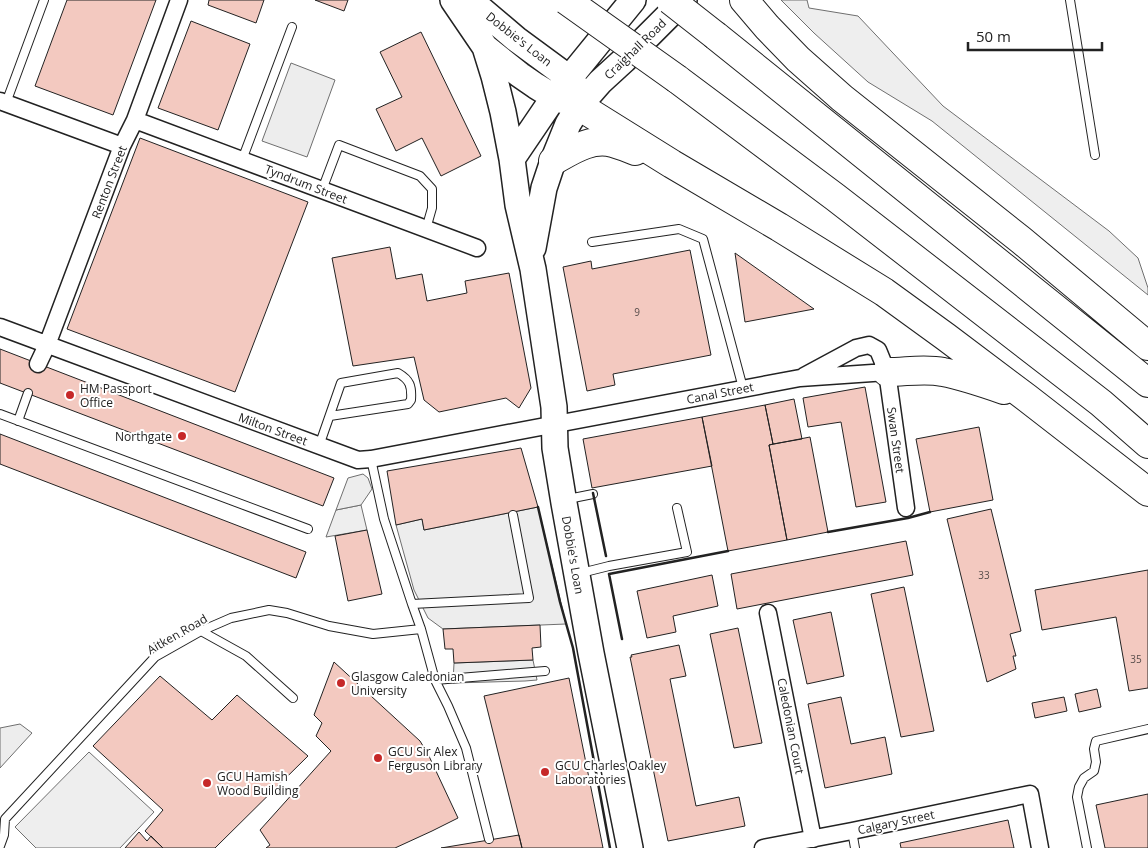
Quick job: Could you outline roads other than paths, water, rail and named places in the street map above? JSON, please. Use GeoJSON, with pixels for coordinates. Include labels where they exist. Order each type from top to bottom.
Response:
{"type":"FeatureCollection","features":[{"type":"Feature","properties":{"kind":"highway"},"geometry":{"type":"LineString","coordinates":[[566,0],[677,79],[835,197],[1094,397],[1148,444]]}},
{"type":"Feature","properties":{"kind":"highway"},"geometry":{"type":"LineString","coordinates":[[670,0],[1148,383]]}},
{"type":"Feature","properties":{"kind":"highway"},"geometry":{"type":"LineString","coordinates":[[744,0],[798,59],[842,98],[1021,240],[1148,346]]}},
{"type":"Feature","properties":{"kind":"highway"},"geometry":{"type":"LineString","coordinates":[[572,95],[672,164],[884,292],[1027,398],[1148,492]]}},
{"type":"Feature","properties":{"kind":"highway"},"geometry":{"type":"LineString","coordinates":[[553,161],[590,143],[611,142],[672,164]]}},
{"type":"Feature","properties":{"kind":"highway"},"geometry":{"type":"LineString","coordinates":[[887,372],[918,370],[942,372],[972,379],[1027,398]]}},
{"type":"Feature","properties":{"kind":"main road","name":"Dobbie's Loan"},"geometry":{"type":"LineString","coordinates":[[453,0],[485,47],[503,112],[518,205],[531,260],[554,407],[555,448],[563,500],[630,848]]}},
{"type":"Feature","properties":{"kind":"main road","name":"Dobbie's Loan"},"geometry":{"type":"LineString","coordinates":[[470,0],[516,39],[572,95]]}},
{"type":"Feature","properties":{"kind":"main road"},"geometry":{"type":"LineString","coordinates":[[512,159],[572,95],[633,0]]}},
{"type":"Feature","properties":{"kind":"main road","name":"Craighall Road"},"geometry":{"type":"LineString","coordinates":[[572,95],[684,0]]}},
{"type":"Feature","properties":{"kind":"main road","name":"Dobbie's Loan"},"geometry":{"type":"LineString","coordinates":[[485,47],[520,75],[572,95]]}},
{"type":"Feature","properties":{"kind":"main road","name":"Dobbie's Loan"},"geometry":{"type":"LineString","coordinates":[[531,260],[542,197],[553,161],[568,124],[572,95]]}},
{"type":"Feature","properties":{"kind":"street","name":"Renton Street"},"geometry":{"type":"LineString","coordinates":[[38,364],[48,345],[179,0]]}},
{"type":"Feature","properties":{"kind":"street"},"geometry":{"type":"LineString","coordinates":[[3,102],[122,146]]}},
{"type":"Feature","properties":{"kind":"street","name":"Tyndrum Street"},"geometry":{"type":"LineString","coordinates":[[135,120],[477,248]]}},
{"type":"Feature","properties":{"kind":"street","name":"Milton Street"},"geometry":{"type":"LineString","coordinates":[[0,327],[358,460],[555,424]]}},
{"type":"Feature","properties":{"kind":"street","name":"Swan Street"},"geometry":{"type":"LineString","coordinates":[[800,378],[856,348],[869,345],[878,350],[887,372],[906,508]]}},
{"type":"Feature","properties":{"kind":"street","name":"Canal Street"},"geometry":{"type":"LineString","coordinates":[[555,424],[800,378],[887,372]]}},
{"type":"Feature","properties":{"kind":"street","name":"Caledonian Court"},"geometry":{"type":"LineString","coordinates":[[768,613],[814,839]]}},
{"type":"Feature","properties":{"kind":"street","name":"Calgary Street"},"geometry":{"type":"LineString","coordinates":[[762,848],[1030,794],[1040,848]]}},
{"type":"Feature","properties":{"kind":"lane"},"geometry":{"type":"LineString","coordinates":[[3,102],[44,0]]}},
{"type":"Feature","properties":{"kind":"lane"},"geometry":{"type":"LineString","coordinates":[[1070,0],[1095,155]]}},
{"type":"Feature","properties":{"kind":"lane"},"geometry":{"type":"LineString","coordinates":[[242,160],[292,27]]}},
{"type":"Feature","properties":{"kind":"lane"},"geometry":{"type":"LineString","coordinates":[[322,190],[339,145],[420,176],[432,189],[432,208],[426,229]]}},
{"type":"Feature","properties":{"kind":"lane"},"geometry":{"type":"LineString","coordinates":[[592,242],[679,229],[703,239],[743,388]]}},
{"type":"Feature","properties":{"kind":"lane"},"geometry":{"type":"LineString","coordinates":[[319,446],[341,383],[398,372],[409,382],[412,392],[411,400],[408,404],[330,416]]}},
{"type":"Feature","properties":{"kind":"lane"},"geometry":{"type":"LineString","coordinates":[[18,421],[28,394]]}},
{"type":"Feature","properties":{"kind":"lane"},"geometry":{"type":"LineString","coordinates":[[0,414],[308,529]]}},
{"type":"Feature","properties":{"kind":"lane"},"geometry":{"type":"LineString","coordinates":[[371,459],[384,520],[421,629],[435,680],[466,748],[489,839]]}},
{"type":"Feature","properties":{"kind":"lane"},"geometry":{"type":"LineString","coordinates":[[563,500],[594,494]]}},
{"type":"Feature","properties":{"kind":"lane"},"geometry":{"type":"LineString","coordinates":[[576,575],[609,566],[687,552],[677,508]]}},
{"type":"Feature","properties":{"kind":"lane"},"geometry":{"type":"LineString","coordinates":[[412,604],[528,598],[512,515]]}},
{"type":"Feature","properties":{"kind":"lane","name":"Aitken Road"},"geometry":{"type":"LineString","coordinates":[[0,846],[4,835],[5,819],[155,657],[201,631],[231,618],[269,610],[287,613],[329,626],[373,634],[421,629]]}},
{"type":"Feature","properties":{"kind":"lane"},"geometry":{"type":"LineString","coordinates":[[201,631],[246,656],[293,698]]}},
{"type":"Feature","properties":{"kind":"lane"},"geometry":{"type":"LineString","coordinates":[[435,680],[545,671]]}},
{"type":"Feature","properties":{"kind":"lane"},"geometry":{"type":"LineString","coordinates":[[1087,848],[1077,798],[1079,787],[1084,778],[1094,772],[1096,740],[1148,729]]}},
{"type":"Feature","properties":{"kind":"lane"},"geometry":{"type":"LineString","coordinates":[[852,831],[856,848]]}},
{"type":"Feature","properties":{"kind":"place","name":"HM Passport Office"},"geometry":{"type":"Point","coordinates":[70,395]}},
{"type":"Feature","properties":{"kind":"place","name":"Northgate"},"geometry":{"type":"Point","coordinates":[182,436]}},
{"type":"Feature","properties":{"kind":"place","name":"Glasgow Caledonian University"},"geometry":{"type":"Point","coordinates":[341,683]}},
{"type":"Feature","properties":{"kind":"place","name":"GCU Sir Alex Ferguson Library"},"geometry":{"type":"Point","coordinates":[378,758]}},
{"type":"Feature","properties":{"kind":"place","name":"GCU Charles Oakley Laboratories"},"geometry":{"type":"Point","coordinates":[545,772]}},
{"type":"Feature","properties":{"kind":"place","name":"GCU Hamish Wood Building"},"geometry":{"type":"Point","coordinates":[207,783]}}]}
